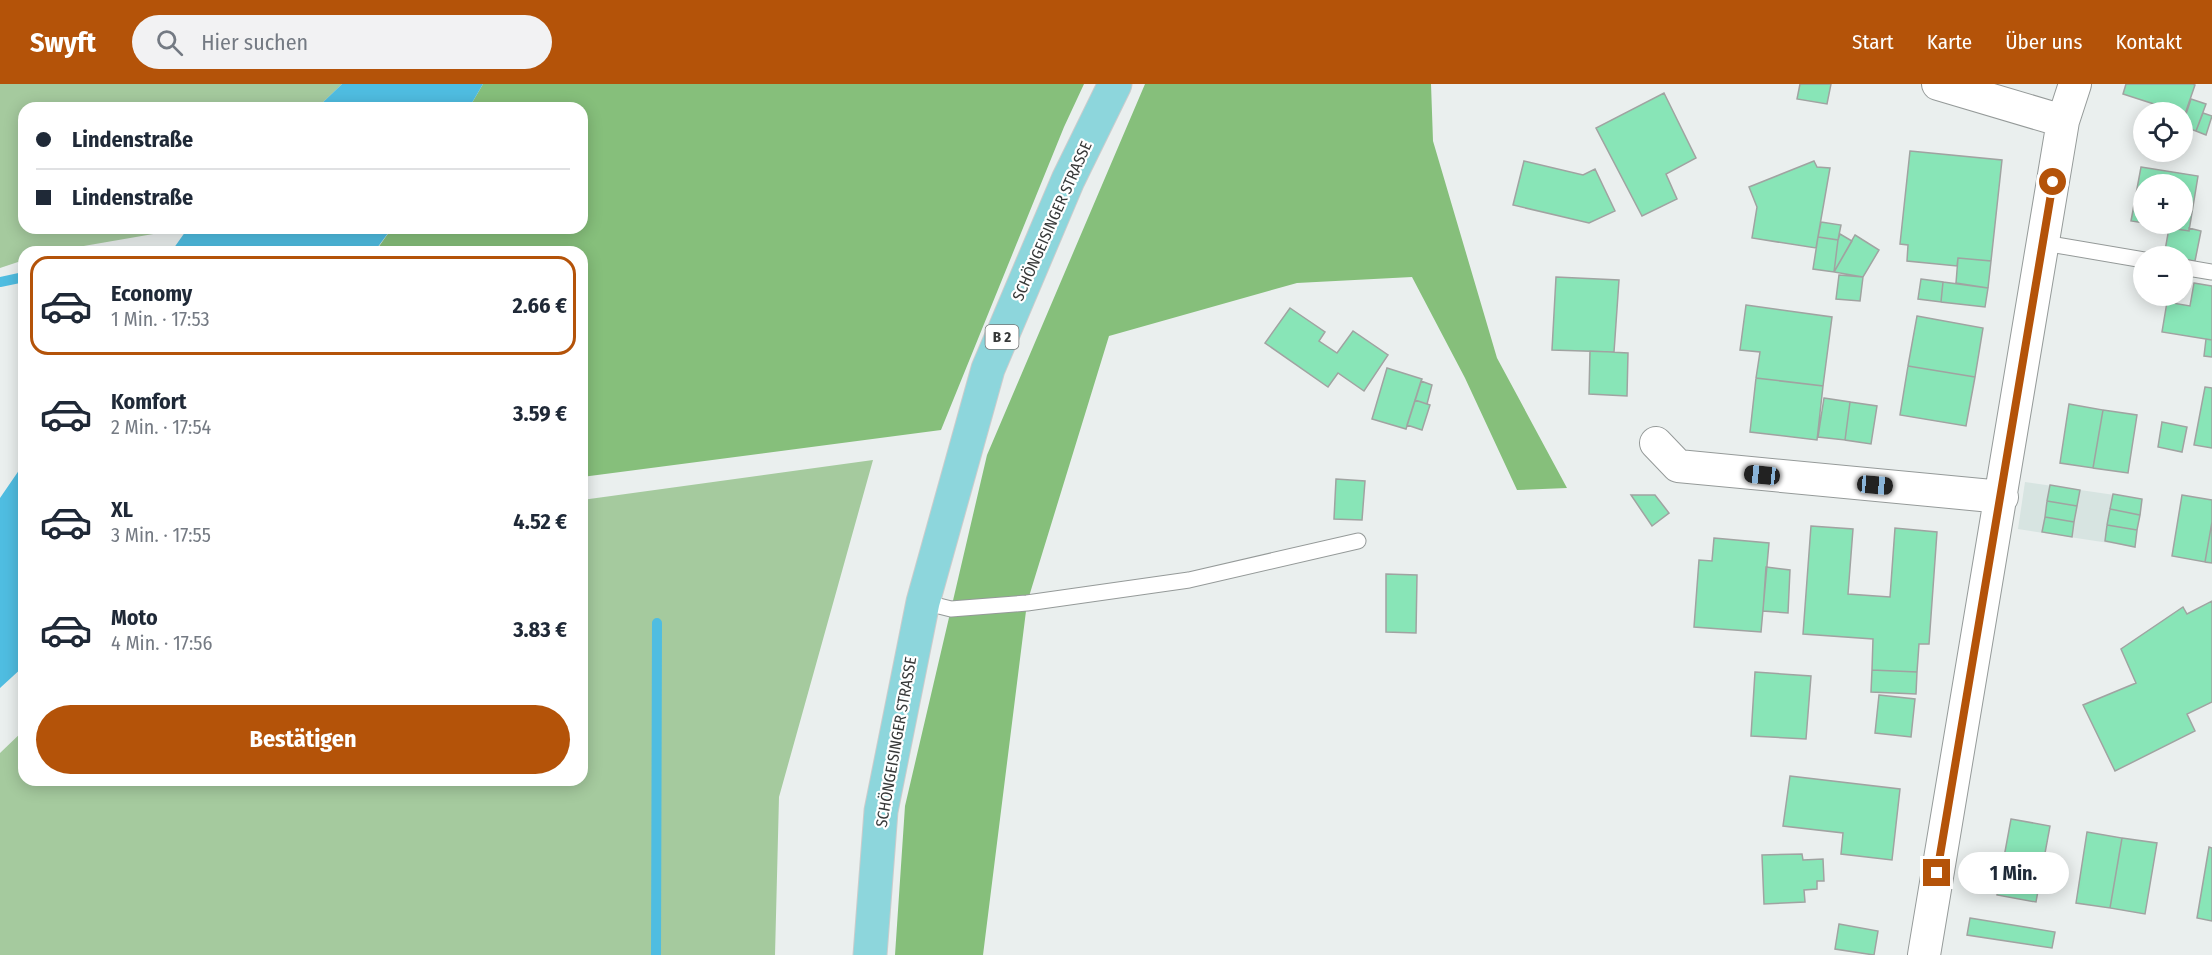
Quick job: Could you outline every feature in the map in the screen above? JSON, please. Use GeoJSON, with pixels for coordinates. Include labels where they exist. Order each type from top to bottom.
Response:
{"type":"FeatureCollection","features":[{"type":"Feature","properties":{"kind":"main road","name":"SCHÖNGEISINGER STRASSE"},"geometry":{"type":"LineString","coordinates":[[870,955],[881,811],[923,602],[988,369],[1068,180],[1115,84]]}},
{"type":"Feature","properties":{"kind":"street"},"geometry":{"type":"LineString","coordinates":[[1938,84],[2063,122]]}},
{"type":"Feature","properties":{"kind":"street"},"geometry":{"type":"LineString","coordinates":[[1924,955],[2063,122],[2075,84]]}},
{"type":"Feature","properties":{"kind":"street"},"geometry":{"type":"LineString","coordinates":[[1656,443],[1677,466],[2002,497]]}},
{"type":"Feature","properties":{"kind":"lane"},"geometry":{"type":"LineString","coordinates":[[2044,243],[2133,258]]}},
{"type":"Feature","properties":{"kind":"lane"},"geometry":{"type":"LineString","coordinates":[[2193,269],[2212,272]]}},
{"type":"Feature","properties":{"kind":"lane"},"geometry":{"type":"LineString","coordinates":[[923,602],[951,609],[1027,603],[1189,580],[1358,542]]}},
{"type":"Feature","properties":{"kind":"shaded area"},"geometry":{"type":"Polygon","coordinates":[[[2025,482],[2142,499],[2135,547],[2018,529],[2025,482]]]}},
{"type":"Feature","properties":{"kind":"green space"},"geometry":{"type":"Polygon","coordinates":[[[0,84],[342,84],[323,102],[18,102],[18,234],[153,234],[84,246],[18,246],[18,262],[0,268],[0,84]]]}},
{"type":"Feature","properties":{"kind":"green space"},"geometry":{"type":"Polygon","coordinates":[[[483,84],[1084,84],[1064,127],[941,430],[588,476],[588,246],[379,246],[388,234],[588,234],[588,102],[472,102],[483,84]]]}},
{"type":"Feature","properties":{"kind":"green space"},"geometry":{"type":"Polygon","coordinates":[[[1145,84],[1431,84],[1433,141],[1497,358],[1567,488],[1517,490],[1465,378],[1412,277],[1297,283],[1109,336],[1027,603],[983,955],[895,955],[905,806],[987,455],[1145,84]]]}},
{"type":"Feature","properties":{"kind":"green space"},"geometry":{"type":"Polygon","coordinates":[[[873,460],[779,797],[775,955],[0,955],[0,753],[18,736],[18,786],[588,786],[588,499],[873,460]]]}},
{"type":"Feature","properties":{"kind":"water"},"geometry":{"type":"Polygon","coordinates":[[[342,84],[483,84],[472,102],[323,102],[342,84]]]}},
{"type":"Feature","properties":{"kind":"water"},"geometry":{"type":"Polygon","coordinates":[[[184,234],[388,234],[378,246],[175,246],[184,234]]]}},
{"type":"Feature","properties":{"kind":"water"},"geometry":{"type":"Polygon","coordinates":[[[18,472],[18,672],[0,688],[0,498],[18,472]]]}},
{"type":"Feature","properties":{"kind":"building"},"geometry":{"type":"Polygon","coordinates":[[[1800,84],[1831,84],[1827,104],[1797,99],[1800,84]]]}},
{"type":"Feature","properties":{"kind":"building"},"geometry":{"type":"Polygon","coordinates":[[[2126,84],[2195,85],[2189,102],[2148,102],[2123,94],[2126,84]]]}},
{"type":"Feature","properties":{"kind":"building"},"geometry":{"type":"Polygon","coordinates":[[[1664,93],[1696,158],[1666,174],[1677,199],[1642,216],[1596,128],[1664,93]]]}},
{"type":"Feature","properties":{"kind":"building"},"geometry":{"type":"Polygon","coordinates":[[[2191,99],[2206,104],[2196,131],[2193,130],[2193,102],[2190,102],[2191,99]]]}},
{"type":"Feature","properties":{"kind":"building"},"geometry":{"type":"Polygon","coordinates":[[[2203,113],[2212,116],[2206,135],[2196,131],[2203,113]]]}},
{"type":"Feature","properties":{"kind":"building"},"geometry":{"type":"Polygon","coordinates":[[[1910,151],[2002,160],[1991,261],[1958,258],[1957,266],[1907,261],[1908,245],[1900,244],[1910,151]]]}},
{"type":"Feature","properties":{"kind":"building"},"geometry":{"type":"Polygon","coordinates":[[[1524,161],[1583,175],[1595,169],[1615,211],[1589,223],[1513,205],[1524,161]]]}},
{"type":"Feature","properties":{"kind":"building"},"geometry":{"type":"Polygon","coordinates":[[[1814,161],[1817,167],[1830,168],[1816,248],[1752,238],[1757,207],[1749,187],[1814,161]]]}},
{"type":"Feature","properties":{"kind":"building"},"geometry":{"type":"Polygon","coordinates":[[[2141,167],[2185,174],[2140,174],[2141,167]]]}},
{"type":"Feature","properties":{"kind":"building"},"geometry":{"type":"Polygon","coordinates":[[[2193,175],[2198,176],[2193,207],[2193,175]]]}},
{"type":"Feature","properties":{"kind":"building"},"geometry":{"type":"Polygon","coordinates":[[[1821,222],[1841,225],[1838,240],[1818,237],[1821,222]]]}},
{"type":"Feature","properties":{"kind":"building"},"geometry":{"type":"Polygon","coordinates":[[[2193,229],[2201,231],[2195,261],[2193,261],[2193,246],[2166,246],[2168,234],[2193,234],[2193,229]]]}},
{"type":"Feature","properties":{"kind":"building"},"geometry":{"type":"Polygon","coordinates":[[[1840,234],[1852,241],[1834,272],[1838,240],[1840,234]]]}},
{"type":"Feature","properties":{"kind":"building"},"geometry":{"type":"Polygon","coordinates":[[[1855,235],[1879,250],[1863,277],[1834,272],[1855,235]]]}},
{"type":"Feature","properties":{"kind":"building"},"geometry":{"type":"Polygon","coordinates":[[[1818,237],[1838,240],[1834,272],[1813,269],[1818,237]]]}},
{"type":"Feature","properties":{"kind":"building"},"geometry":{"type":"Polygon","coordinates":[[[1958,258],[1991,261],[1988,288],[1956,283],[1958,258]]]}},
{"type":"Feature","properties":{"kind":"building"},"geometry":{"type":"Polygon","coordinates":[[[1839,275],[1863,277],[1860,301],[1836,299],[1839,275]]]}},
{"type":"Feature","properties":{"kind":"building"},"geometry":{"type":"Polygon","coordinates":[[[1556,277],[1619,280],[1614,352],[1552,350],[1556,277]]]}},
{"type":"Feature","properties":{"kind":"building"},"geometry":{"type":"Polygon","coordinates":[[[1921,279],[1943,282],[1941,302],[1918,299],[1921,279]]]}},
{"type":"Feature","properties":{"kind":"building"},"geometry":{"type":"Polygon","coordinates":[[[1943,282],[1988,288],[1985,307],[1941,302],[1943,282]]]}},
{"type":"Feature","properties":{"kind":"building"},"geometry":{"type":"Polygon","coordinates":[[[2194,283],[2212,286],[2212,340],[2162,332],[2166,306],[2193,306],[2194,283]]]}},
{"type":"Feature","properties":{"kind":"building"},"geometry":{"type":"Polygon","coordinates":[[[1746,305],[1832,317],[1823,386],[1756,378],[1760,352],[1740,350],[1746,305]]]}},
{"type":"Feature","properties":{"kind":"building"},"geometry":{"type":"Polygon","coordinates":[[[1290,308],[1325,332],[1319,341],[1337,353],[1353,331],[1388,355],[1364,391],[1338,373],[1328,387],[1265,343],[1290,308]]]}},
{"type":"Feature","properties":{"kind":"building"},"geometry":{"type":"Polygon","coordinates":[[[1917,316],[1983,328],[1975,377],[1908,366],[1917,316]]]}},
{"type":"Feature","properties":{"kind":"building"},"geometry":{"type":"Polygon","coordinates":[[[2206,339],[2212,340],[2212,357],[2204,356],[2206,339]]]}},
{"type":"Feature","properties":{"kind":"building"},"geometry":{"type":"Polygon","coordinates":[[[1590,351],[1628,353],[1627,396],[1589,394],[1590,351]]]}},
{"type":"Feature","properties":{"kind":"building"},"geometry":{"type":"Polygon","coordinates":[[[1908,366],[1975,377],[1966,426],[1900,415],[1908,366]]]}},
{"type":"Feature","properties":{"kind":"building"},"geometry":{"type":"Polygon","coordinates":[[[1387,368],[1422,379],[1406,429],[1372,419],[1387,368]]]}},
{"type":"Feature","properties":{"kind":"building"},"geometry":{"type":"Polygon","coordinates":[[[1756,378],[1823,386],[1817,440],[1750,432],[1756,378]]]}},
{"type":"Feature","properties":{"kind":"building"},"geometry":{"type":"Polygon","coordinates":[[[1421,381],[1432,385],[1427,404],[1415,400],[1421,381]]]}},
{"type":"Feature","properties":{"kind":"building"},"geometry":{"type":"Polygon","coordinates":[[[2205,387],[2212,388],[2212,448],[2194,445],[2205,387]]]}},
{"type":"Feature","properties":{"kind":"building"},"geometry":{"type":"Polygon","coordinates":[[[1824,398],[1850,402],[1845,440],[1818,437],[1824,398]]]}},
{"type":"Feature","properties":{"kind":"building"},"geometry":{"type":"Polygon","coordinates":[[[1415,400],[1430,405],[1422,430],[1407,425],[1415,400]]]}},
{"type":"Feature","properties":{"kind":"building"},"geometry":{"type":"Polygon","coordinates":[[[1850,402],[1877,406],[1871,444],[1845,440],[1850,402]]]}},
{"type":"Feature","properties":{"kind":"building"},"geometry":{"type":"Polygon","coordinates":[[[2069,404],[2103,410],[2093,468],[2060,463],[2069,404]]]}},
{"type":"Feature","properties":{"kind":"building"},"geometry":{"type":"Polygon","coordinates":[[[2103,410],[2137,415],[2128,473],[2093,468],[2103,410]]]}},
{"type":"Feature","properties":{"kind":"building"},"geometry":{"type":"Polygon","coordinates":[[[2162,422],[2187,427],[2182,452],[2158,447],[2162,422]]]}},
{"type":"Feature","properties":{"kind":"building"},"geometry":{"type":"Polygon","coordinates":[[[1336,479],[1365,481],[1362,520],[1334,519],[1336,479]]]}},
{"type":"Feature","properties":{"kind":"building"},"geometry":{"type":"Polygon","coordinates":[[[2050,485],[2080,490],[2077,506],[2047,501],[2050,485]]]}},
{"type":"Feature","properties":{"kind":"building"},"geometry":{"type":"Polygon","coordinates":[[[2113,494],[2142,499],[2140,515],[2110,509],[2113,494]]]}},
{"type":"Feature","properties":{"kind":"building"},"geometry":{"type":"Polygon","coordinates":[[[1631,495],[1655,495],[1669,513],[1652,526],[1631,495]]]}},
{"type":"Feature","properties":{"kind":"building"},"geometry":{"type":"Polygon","coordinates":[[[2182,495],[2212,500],[2212,522],[2205,562],[2172,556],[2182,495]]]}},
{"type":"Feature","properties":{"kind":"building"},"geometry":{"type":"Polygon","coordinates":[[[2047,501],[2077,506],[2074,522],[2045,517],[2047,501]]]}},
{"type":"Feature","properties":{"kind":"building"},"geometry":{"type":"Polygon","coordinates":[[[2110,509],[2140,515],[2137,530],[2107,525],[2110,509]]]}},
{"type":"Feature","properties":{"kind":"building"},"geometry":{"type":"Polygon","coordinates":[[[2045,517],[2074,522],[2072,537],[2042,532],[2045,517]]]}},
{"type":"Feature","properties":{"kind":"building"},"geometry":{"type":"Polygon","coordinates":[[[2212,522],[2212,563],[2205,562],[2212,522]]]}},
{"type":"Feature","properties":{"kind":"building"},"geometry":{"type":"Polygon","coordinates":[[[2107,525],[2137,530],[2135,547],[2105,541],[2107,525]]]}},
{"type":"Feature","properties":{"kind":"building"},"geometry":{"type":"Polygon","coordinates":[[[1811,526],[1853,529],[1848,594],[1890,597],[1895,528],[1937,532],[1929,644],[1919,644],[1917,672],[1872,670],[1873,639],[1803,634],[1811,526]]]}},
{"type":"Feature","properties":{"kind":"building"},"geometry":{"type":"Polygon","coordinates":[[[1714,538],[1769,543],[1761,632],[1694,627],[1699,560],[1712,561],[1714,538]]]}},
{"type":"Feature","properties":{"kind":"building"},"geometry":{"type":"Polygon","coordinates":[[[1766,567],[1790,570],[1788,613],[1763,611],[1766,567]]]}},
{"type":"Feature","properties":{"kind":"building"},"geometry":{"type":"Polygon","coordinates":[[[1386,574],[1417,575],[1416,633],[1386,632],[1386,574]]]}},
{"type":"Feature","properties":{"kind":"building"},"geometry":{"type":"Polygon","coordinates":[[[2212,601],[2212,702],[2187,714],[2195,731],[2115,771],[2083,705],[2136,683],[2121,649],[2183,607],[2187,614],[2212,601]]]}},
{"type":"Feature","properties":{"kind":"building"},"geometry":{"type":"Polygon","coordinates":[[[1872,670],[1917,672],[1916,694],[1871,692],[1872,670]]]}},
{"type":"Feature","properties":{"kind":"building"},"geometry":{"type":"Polygon","coordinates":[[[1755,672],[1811,676],[1806,739],[1751,736],[1755,672]]]}},
{"type":"Feature","properties":{"kind":"building"},"geometry":{"type":"Polygon","coordinates":[[[1879,695],[1915,699],[1911,737],[1875,733],[1879,695]]]}},
{"type":"Feature","properties":{"kind":"building"},"geometry":{"type":"Polygon","coordinates":[[[1790,776],[1900,789],[1892,860],[1841,854],[1843,833],[1783,826],[1790,776]]]}},
{"type":"Feature","properties":{"kind":"building"},"geometry":{"type":"Polygon","coordinates":[[[2011,819],[2050,826],[2036,902],[1997,895],[2011,819]]]}},
{"type":"Feature","properties":{"kind":"building"},"geometry":{"type":"Polygon","coordinates":[[[2087,832],[2122,838],[2110,908],[2076,903],[2087,832]]]}},
{"type":"Feature","properties":{"kind":"building"},"geometry":{"type":"Polygon","coordinates":[[[2122,838],[2157,843],[2145,914],[2110,908],[2122,838]]]}},
{"type":"Feature","properties":{"kind":"building"},"geometry":{"type":"Polygon","coordinates":[[[2209,847],[2212,848],[2212,921],[2197,918],[2209,847]]]}},
{"type":"Feature","properties":{"kind":"building"},"geometry":{"type":"Polygon","coordinates":[[[1802,854],[1803,860],[1823,859],[1824,881],[1817,881],[1817,889],[1804,890],[1805,902],[1764,904],[1762,855],[1802,854]]]}},
{"type":"Feature","properties":{"kind":"building"},"geometry":{"type":"Polygon","coordinates":[[[1976,857],[2003,861],[1999,891],[1971,887],[1976,857]]]}},
{"type":"Feature","properties":{"kind":"building"},"geometry":{"type":"Polygon","coordinates":[[[1970,918],[2055,932],[2052,948],[1967,935],[1970,918]]]}},
{"type":"Feature","properties":{"kind":"building"},"geometry":{"type":"Polygon","coordinates":[[[1839,924],[1878,931],[1874,955],[1835,949],[1839,924]]]}},
{"type":"Feature","properties":{"kind":"waterway"},"geometry":{"type":"LineString","coordinates":[[0,282],[18,278]]}},
{"type":"Feature","properties":{"kind":"waterway"},"geometry":{"type":"LineString","coordinates":[[656,955],[657,623]]}},
{"type":"Feature","properties":{"kind":"route"},"geometry":{"type":"LineString","coordinates":[[1937,873],[2002,497],[2053,182]]}}]}
